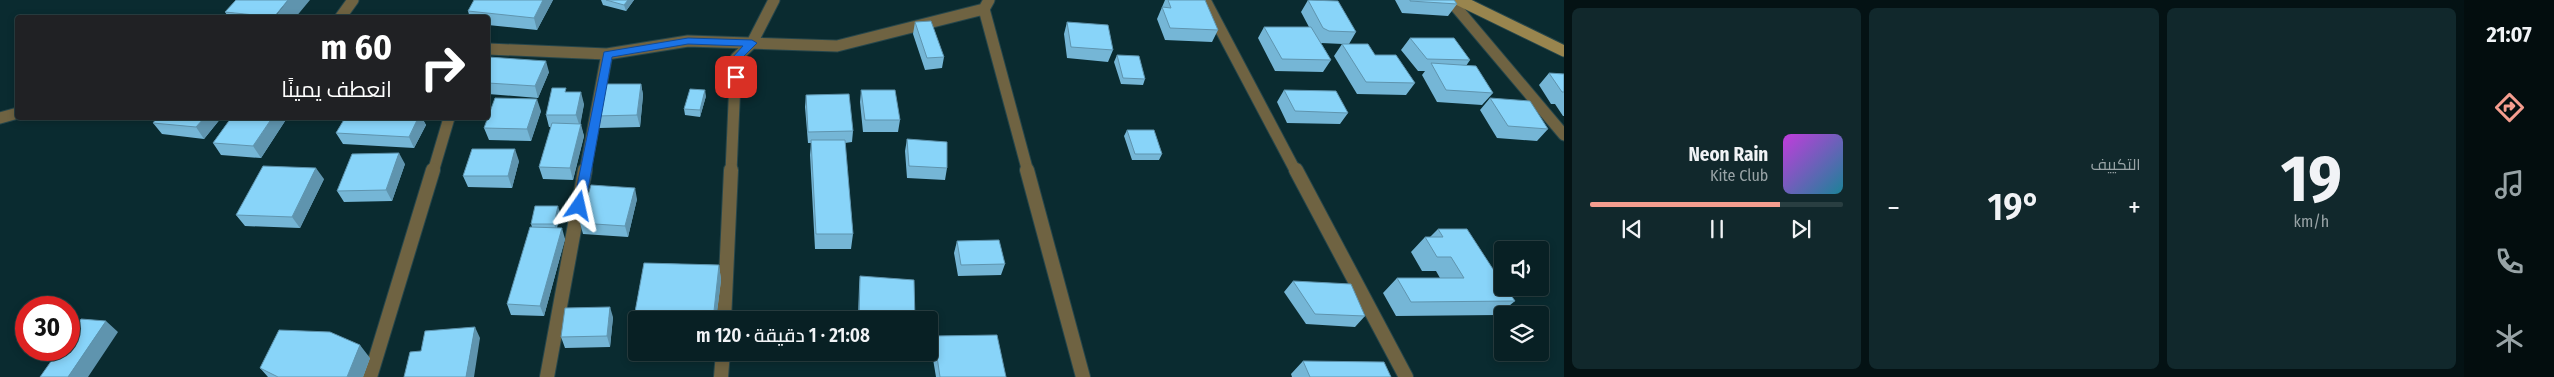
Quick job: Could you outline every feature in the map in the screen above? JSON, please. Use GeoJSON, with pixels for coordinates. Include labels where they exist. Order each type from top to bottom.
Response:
{"type":"FeatureCollection","features":[{"type":"Feature","properties":{"kind":"street"},"geometry":{"type":"LineString","coordinates":[[342,15],[353,0]]}},
{"type":"Feature","properties":{"kind":"street"},"geometry":{"type":"LineString","coordinates":[[724,311],[736,58],[752,43],[774,0]]}},
{"type":"Feature","properties":{"kind":"street"},"geometry":{"type":"LineString","coordinates":[[1205,0],[1406,377]]}},
{"type":"Feature","properties":{"kind":"street"},"geometry":{"type":"LineString","coordinates":[[1450,0],[1564,135]]}},
{"type":"Feature","properties":{"kind":"street"},"geometry":{"type":"LineString","coordinates":[[1459,0],[1564,51]]}},
{"type":"Feature","properties":{"kind":"street"},"geometry":{"type":"LineString","coordinates":[[490,49],[607,54],[688,41],[837,46],[986,5],[1083,377]]}},
{"type":"Feature","properties":{"kind":"street"},"geometry":{"type":"LineString","coordinates":[[547,377],[607,54]]}},
{"type":"Feature","properties":{"kind":"street"},"geometry":{"type":"LineString","coordinates":[[0,118],[15,114]]}},
{"type":"Feature","properties":{"kind":"street"},"geometry":{"type":"LineString","coordinates":[[370,377],[448,120]]}},
{"type":"Feature","properties":{"kind":"street"},"geometry":{"type":"LineString","coordinates":[[721,377],[722,361]]}},
{"type":"Feature","properties":{"kind":"building"},"geometry":{"type":"Polygon","coordinates":[[[236,0],[288,0],[276,15],[225,12],[236,0]]]}},
{"type":"Feature","properties":{"kind":"building"},"geometry":{"type":"Polygon","coordinates":[[[474,0],[543,0],[534,18],[468,11],[474,0]]]}},
{"type":"Feature","properties":{"kind":"building"},"geometry":{"type":"Polygon","coordinates":[[[606,0],[628,0],[624,5],[606,0]]]}},
{"type":"Feature","properties":{"kind":"building"},"geometry":{"type":"Polygon","coordinates":[[[1168,0],[1205,0],[1218,30],[1170,28],[1162,7],[1171,8],[1168,0]]]}},
{"type":"Feature","properties":{"kind":"building"},"geometry":{"type":"Polygon","coordinates":[[[1308,0],[1338,1],[1356,32],[1329,31],[1323,28],[1308,0]]]}},
{"type":"Feature","properties":{"kind":"building"},"geometry":{"type":"Polygon","coordinates":[[[1454,0],[1457,4],[1410,1],[1454,0]]]}},
{"type":"Feature","properties":{"kind":"building"},"geometry":{"type":"Polygon","coordinates":[[[931,21],[944,57],[927,58],[915,22],[931,21]]]}},
{"type":"Feature","properties":{"kind":"building"},"geometry":{"type":"Polygon","coordinates":[[[1067,22],[1108,25],[1113,50],[1071,47],[1067,22]]]}},
{"type":"Feature","properties":{"kind":"building"},"geometry":{"type":"Polygon","coordinates":[[[1264,27],[1311,27],[1331,60],[1282,59],[1264,27]]]}},
{"type":"Feature","properties":{"kind":"building"},"geometry":{"type":"Polygon","coordinates":[[[1410,38],[1454,38],[1470,60],[1427,59],[1410,38]]]}},
{"type":"Feature","properties":{"kind":"building"},"geometry":{"type":"Polygon","coordinates":[[[1342,44],[1368,44],[1375,55],[1396,55],[1415,83],[1366,82],[1342,44]]]}},
{"type":"Feature","properties":{"kind":"building"},"geometry":{"type":"Polygon","coordinates":[[[1117,55],[1139,56],[1145,79],[1123,78],[1117,55]]]}},
{"type":"Feature","properties":{"kind":"building"},"geometry":{"type":"Polygon","coordinates":[[[490,57],[546,61],[535,86],[490,83],[490,57]]]}},
{"type":"Feature","properties":{"kind":"building"},"geometry":{"type":"Polygon","coordinates":[[[1431,63],[1476,66],[1493,93],[1446,90],[1431,63]]]}},
{"type":"Feature","properties":{"kind":"building"},"geometry":{"type":"Polygon","coordinates":[[[1549,73],[1564,74],[1564,92],[1562,92],[1549,73]]]}},
{"type":"Feature","properties":{"kind":"building"},"geometry":{"type":"Polygon","coordinates":[[[602,84],[641,84],[637,115],[596,116],[602,84]]]}},
{"type":"Feature","properties":{"kind":"building"},"geometry":{"type":"Polygon","coordinates":[[[552,88],[566,88],[565,92],[581,92],[576,115],[546,115],[552,88]]]}},
{"type":"Feature","properties":{"kind":"building"},"geometry":{"type":"Polygon","coordinates":[[[690,89],[705,90],[700,110],[684,109],[690,89]]]}},
{"type":"Feature","properties":{"kind":"building"},"geometry":{"type":"Polygon","coordinates":[[[861,90],[895,90],[900,120],[865,120],[861,90]]]}},
{"type":"Feature","properties":{"kind":"building"},"geometry":{"type":"Polygon","coordinates":[[[1284,90],[1336,91],[1348,113],[1295,111],[1284,90]]]}},
{"type":"Feature","properties":{"kind":"building"},"geometry":{"type":"Polygon","coordinates":[[[849,94],[853,131],[808,132],[806,95],[849,94]]]}},
{"type":"Feature","properties":{"kind":"building"},"geometry":{"type":"Polygon","coordinates":[[[495,98],[537,99],[527,129],[484,128],[487,120],[490,120],[490,112],[495,98]]]}},
{"type":"Feature","properties":{"kind":"building"},"geometry":{"type":"Polygon","coordinates":[[[1490,98],[1530,101],[1548,129],[1508,126],[1490,98]]]}},
{"type":"Feature","properties":{"kind":"building"},"geometry":{"type":"Polygon","coordinates":[[[155,120],[202,120],[196,127],[153,123],[155,120]]]}},
{"type":"Feature","properties":{"kind":"building"},"geometry":{"type":"Polygon","coordinates":[[[230,120],[271,120],[253,146],[213,143],[230,120]]]}},
{"type":"Feature","properties":{"kind":"building"},"geometry":{"type":"Polygon","coordinates":[[[344,120],[417,120],[409,137],[336,133],[344,120]]]}},
{"type":"Feature","properties":{"kind":"building"},"geometry":{"type":"Polygon","coordinates":[[[552,123],[581,124],[570,168],[539,167],[552,123]]]}},
{"type":"Feature","properties":{"kind":"building"},"geometry":{"type":"Polygon","coordinates":[[[1127,130],[1154,130],[1162,154],[1135,154],[1127,130]]]}},
{"type":"Feature","properties":{"kind":"building"},"geometry":{"type":"Polygon","coordinates":[[[907,139],[947,142],[947,168],[909,166],[907,139]]]}},
{"type":"Feature","properties":{"kind":"building"},"geometry":{"type":"Polygon","coordinates":[[[811,140],[845,140],[853,234],[816,234],[811,140]]]}},
{"type":"Feature","properties":{"kind":"building"},"geometry":{"type":"Polygon","coordinates":[[[472,149],[515,149],[508,176],[463,176],[472,149]]]}},
{"type":"Feature","properties":{"kind":"building"},"geometry":{"type":"Polygon","coordinates":[[[399,153],[386,190],[337,191],[352,154],[399,153]]]}},
{"type":"Feature","properties":{"kind":"building"},"geometry":{"type":"Polygon","coordinates":[[[263,166],[316,168],[292,217],[236,215],[263,166]]]}},
{"type":"Feature","properties":{"kind":"building"},"geometry":{"type":"Polygon","coordinates":[[[591,185],[635,188],[625,226],[580,223],[591,185]]]}},
{"type":"Feature","properties":{"kind":"building"},"geometry":{"type":"Polygon","coordinates":[[[535,206],[558,206],[554,224],[531,224],[535,206]]]}},
{"type":"Feature","properties":{"kind":"building"},"geometry":{"type":"Polygon","coordinates":[[[530,227],[562,228],[540,306],[507,304],[530,227]]]}},
{"type":"Feature","properties":{"kind":"building"},"geometry":{"type":"Polygon","coordinates":[[[1438,229],[1467,229],[1494,271],[1494,296],[1512,296],[1515,301],[1411,302],[1397,278],[1464,278],[1451,257],[1437,257],[1425,237],[1443,237],[1438,229]]]}},
{"type":"Feature","properties":{"kind":"building"},"geometry":{"type":"Polygon","coordinates":[[[999,240],[1005,264],[961,265],[957,241],[999,240]]]}},
{"type":"Feature","properties":{"kind":"building"},"geometry":{"type":"Polygon","coordinates":[[[644,263],[719,265],[714,311],[635,311],[644,263]]]}},
{"type":"Feature","properties":{"kind":"building"},"geometry":{"type":"Polygon","coordinates":[[[860,276],[914,280],[915,311],[859,311],[860,276]]]}},
{"type":"Feature","properties":{"kind":"building"},"geometry":{"type":"Polygon","coordinates":[[[1293,281],[1351,284],[1365,316],[1315,314],[1293,281]]]}},
{"type":"Feature","properties":{"kind":"building"},"geometry":{"type":"Polygon","coordinates":[[[610,307],[607,336],[561,337],[565,308],[610,307]]]}},
{"type":"Feature","properties":{"kind":"building"},"geometry":{"type":"Polygon","coordinates":[[[80,320],[106,321],[80,359],[80,320]]]}},
{"type":"Feature","properties":{"kind":"building"},"geometry":{"type":"Polygon","coordinates":[[[475,327],[466,377],[404,377],[410,352],[421,351],[425,331],[475,327]]]}},
{"type":"Feature","properties":{"kind":"building"},"geometry":{"type":"Polygon","coordinates":[[[279,330],[330,332],[360,345],[347,377],[278,377],[260,368],[279,330]]]}},
{"type":"Feature","properties":{"kind":"building"},"geometry":{"type":"Polygon","coordinates":[[[997,335],[1006,377],[940,377],[938,361],[938,336],[997,335]]]}},
{"type":"Feature","properties":{"kind":"building"},"geometry":{"type":"Polygon","coordinates":[[[51,361],[79,361],[68,377],[40,377],[51,361]]]}},
{"type":"Feature","properties":{"kind":"building"},"geometry":{"type":"Polygon","coordinates":[[[1303,361],[1384,362],[1391,377],[1310,377],[1303,361]]]}},
{"type":"Feature","properties":{"kind":"route"},"geometry":{"type":"LineString","coordinates":[[579,206],[607,54],[688,41],[752,43],[736,58],[736,77]]}}]}
